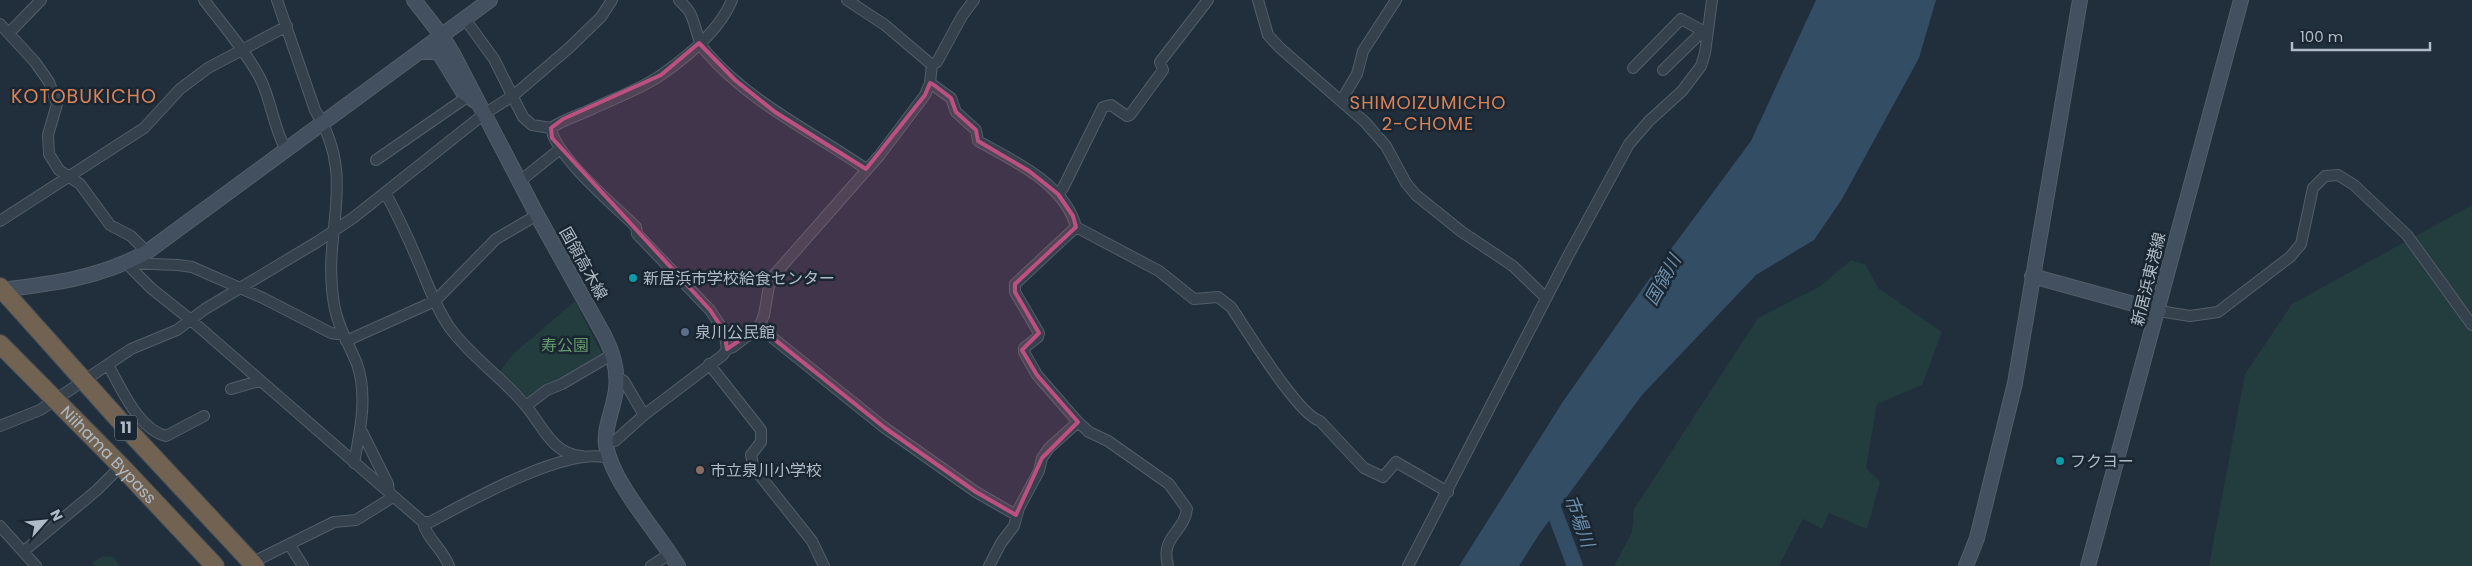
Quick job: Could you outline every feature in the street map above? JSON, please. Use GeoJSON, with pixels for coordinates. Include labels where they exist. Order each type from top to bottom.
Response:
{"type":"FeatureCollection","features":[{"type":"Feature","properties":{"kind":"highway","name":"Niihama Bypass"},"geometry":{"type":"LineString","coordinates":[[1,289],[250,565]]}},
{"type":"Feature","properties":{"kind":"highway","name":"Niihama Bypass"},"geometry":{"type":"LineString","coordinates":[[0,344],[121,466],[215,566]]}},
{"type":"Feature","properties":{"kind":"main road","name":"国領高木線"},"geometry":{"type":"LineString","coordinates":[[414,0],[442,36],[477,105],[613,354],[617,377],[615,397],[606,430],[609,458],[617,476],[678,566]]}},
{"type":"Feature","properties":{"kind":"main road"},"geometry":{"type":"LineString","coordinates":[[1,289],[76,280],[126,264],[147,252],[490,0]]}},
{"type":"Feature","properties":{"kind":"main road"},"geometry":{"type":"LineString","coordinates":[[1966,566],[1977,538],[2015,383],[2080,0]]}},
{"type":"Feature","properties":{"kind":"main road","name":"新居浜東港線"},"geometry":{"type":"LineString","coordinates":[[2088,566],[2242,0]]}},
{"type":"Feature","properties":{"kind":"main road"},"geometry":{"type":"LineString","coordinates":[[421,52],[436,52],[441,56],[477,105]]}},
{"type":"Feature","properties":{"kind":"main road"},"geometry":{"type":"LineString","coordinates":[[2032,276],[2158,311]]}},
{"type":"Feature","properties":{"kind":"street"},"geometry":{"type":"LineString","coordinates":[[9,33],[40,0]]}},
{"type":"Feature","properties":{"kind":"street"},"geometry":{"type":"LineString","coordinates":[[204,0],[241,50],[265,90],[275,129],[286,150]]}},
{"type":"Feature","properties":{"kind":"street"},"geometry":{"type":"LineString","coordinates":[[277,0],[315,110],[332,144],[338,176],[337,212],[331,254],[334,304],[345,338],[358,366],[362,391],[360,428],[354,463]]}},
{"type":"Feature","properties":{"kind":"street"},"geometry":{"type":"LineString","coordinates":[[376,160],[477,105],[514,95],[569,48],[601,17],[612,0]]}},
{"type":"Feature","properties":{"kind":"street"},"geometry":{"type":"LineString","coordinates":[[679,0],[691,13],[700,43],[706,52],[735,80],[775,112],[837,149],[866,169]]}},
{"type":"Feature","properties":{"kind":"street"},"geometry":{"type":"LineString","coordinates":[[465,19],[494,59],[524,117],[532,125],[551,128],[563,119],[590,110],[661,75],[700,43],[723,16],[732,0]]}},
{"type":"Feature","properties":{"kind":"street"},"geometry":{"type":"LineString","coordinates":[[847,0],[885,25],[932,65]]}},
{"type":"Feature","properties":{"kind":"street"},"geometry":{"type":"LineString","coordinates":[[932,65],[937,62],[962,16],[974,0]]}},
{"type":"Feature","properties":{"kind":"street"},"geometry":{"type":"LineString","coordinates":[[1058,194],[1063,188],[1103,107],[1111,106],[1127,116],[1130,115],[1163,70],[1160,62],[1208,0]]}},
{"type":"Feature","properties":{"kind":"street"},"geometry":{"type":"LineString","coordinates":[[1258,0],[1268,35],[1280,48],[1365,122],[1386,146],[1406,183],[1416,195],[1462,232],[1514,266],[1546,298]]}},
{"type":"Feature","properties":{"kind":"street"},"geometry":{"type":"LineString","coordinates":[[1341,101],[1357,74],[1362,51],[1396,0]]}},
{"type":"Feature","properties":{"kind":"street"},"geometry":{"type":"LineString","coordinates":[[1408,566],[1448,492],[1546,298],[1629,144],[1695,76],[1705,53],[1705,32],[1712,0]]}},
{"type":"Feature","properties":{"kind":"street"},"geometry":{"type":"LineString","coordinates":[[1633,68],[1680,19],[1705,32]]}},
{"type":"Feature","properties":{"kind":"street"},"geometry":{"type":"LineString","coordinates":[[0,24],[35,62],[49,82],[57,104],[48,135],[49,154],[59,170],[80,184],[110,225],[131,236],[147,252]]}},
{"type":"Feature","properties":{"kind":"street"},"geometry":{"type":"LineString","coordinates":[[0,221],[144,128],[180,89],[208,68],[287,26]]}},
{"type":"Feature","properties":{"kind":"street"},"geometry":{"type":"LineString","coordinates":[[1663,70],[1705,32]]}},
{"type":"Feature","properties":{"kind":"street"},"geometry":{"type":"LineString","coordinates":[[606,443],[615,440],[727,349],[733,347],[759,328],[764,315],[769,286],[775,274],[866,169],[926,95],[930,84],[932,65]]}},
{"type":"Feature","properties":{"kind":"street"},"geometry":{"type":"LineString","coordinates":[[930,84],[951,98],[956,112],[976,130],[978,141],[1030,171],[1058,194],[1074,216],[1076,227]]}},
{"type":"Feature","properties":{"kind":"street"},"geometry":{"type":"LineString","coordinates":[[0,426],[40,410],[56,401],[131,349],[177,330],[239,288],[333,232],[386,194],[477,105]]}},
{"type":"Feature","properties":{"kind":"street"},"geometry":{"type":"LineString","coordinates":[[551,128],[552,138],[560,149],[591,183],[636,227],[637,234],[710,310],[724,331],[727,349]]}},
{"type":"Feature","properties":{"kind":"street"},"geometry":{"type":"LineString","coordinates":[[519,182],[560,149]]}},
{"type":"Feature","properties":{"kind":"street"},"geometry":{"type":"LineString","coordinates":[[2158,311],[2190,316],[2218,312],[2290,257],[2301,244],[2313,188],[2325,176],[2338,175],[2354,186],[2407,235],[2472,325]]}},
{"type":"Feature","properties":{"kind":"street"},"geometry":{"type":"LineString","coordinates":[[386,194],[402,224],[435,302],[450,327],[468,350],[526,406],[558,447],[572,456],[599,455],[609,458]]}},
{"type":"Feature","properties":{"kind":"street"},"geometry":{"type":"LineString","coordinates":[[126,264],[192,267],[263,298],[345,338],[435,302],[496,239],[537,215]]}},
{"type":"Feature","properties":{"kind":"street"},"geometry":{"type":"LineString","coordinates":[[1076,227],[1015,284],[1015,292],[1038,333],[1038,337],[1024,348],[1024,352],[1037,375],[1088,432],[1108,441],[1169,484],[1188,509],[1187,516],[1169,539],[1166,552],[1168,566]]}},
{"type":"Feature","properties":{"kind":"street"},"geometry":{"type":"LineString","coordinates":[[1076,227],[1158,271],[1194,299],[1218,297],[1231,306],[1296,398],[1314,419],[1320,421],[1364,468],[1383,477],[1396,462],[1448,492]]}},
{"type":"Feature","properties":{"kind":"street"},"geometry":{"type":"LineString","coordinates":[[126,264],[152,289],[191,320],[422,522],[424,529],[438,545],[449,566]]}},
{"type":"Feature","properties":{"kind":"street"},"geometry":{"type":"LineString","coordinates":[[759,328],[885,428],[976,492],[1016,515]]}},
{"type":"Feature","properties":{"kind":"street"},"geometry":{"type":"LineString","coordinates":[[526,406],[547,390],[562,384],[613,354]]}},
{"type":"Feature","properties":{"kind":"street"},"geometry":{"type":"LineString","coordinates":[[709,364],[761,430],[761,442],[751,455],[754,468],[812,541],[824,566]]}},
{"type":"Feature","properties":{"kind":"street"},"geometry":{"type":"LineString","coordinates":[[108,365],[139,416],[155,433],[166,436],[204,416]]}},
{"type":"Feature","properties":{"kind":"street"},"geometry":{"type":"LineString","coordinates":[[617,377],[624,382],[644,415]]}},
{"type":"Feature","properties":{"kind":"street"},"geometry":{"type":"LineString","coordinates":[[231,390],[259,381]]}},
{"type":"Feature","properties":{"kind":"street"},"geometry":{"type":"LineString","coordinates":[[989,566],[1001,543],[1014,526],[1016,515],[1039,472],[1046,453],[1078,422]]}},
{"type":"Feature","properties":{"kind":"street"},"geometry":{"type":"LineString","coordinates":[[360,428],[388,484],[391,495]]}},
{"type":"Feature","properties":{"kind":"street"},"geometry":{"type":"LineString","coordinates":[[422,522],[430,522],[512,480],[588,456]]}},
{"type":"Feature","properties":{"kind":"street"},"geometry":{"type":"LineString","coordinates":[[24,551],[121,466]]}},
{"type":"Feature","properties":{"kind":"street"},"geometry":{"type":"LineString","coordinates":[[250,565],[334,522],[356,520],[391,495]]}},
{"type":"Feature","properties":{"kind":"street"},"geometry":{"type":"LineString","coordinates":[[0,526],[36,566]]}},
{"type":"Feature","properties":{"kind":"street"},"geometry":{"type":"LineString","coordinates":[[288,544],[303,566]]}},
{"type":"Feature","properties":{"kind":"street"},"geometry":{"type":"LineString","coordinates":[[651,566],[670,553]]}},
{"type":"Feature","properties":{"kind":"highlighted area"},"geometry":{"type":"Polygon","coordinates":[[[699,43],[735,80],[775,112],[866,169],[925,95],[930,83],[951,98],[956,112],[976,130],[978,141],[1029,171],[1058,194],[1073,216],[1076,227],[1015,284],[1015,292],[1039,333],[1022,350],[1037,375],[1078,422],[1042,458],[1016,515],[976,492],[885,428],[759,327],[727,349],[724,331],[710,310],[552,138],[551,128],[563,119],[661,75],[699,43]]]}},
{"type":"Feature","properties":{"kind":"green space"},"geometry":{"type":"Polygon","coordinates":[[[2472,205],[2472,566],[2209,566],[2245,374],[2292,304],[2472,205]]]}},
{"type":"Feature","properties":{"kind":"green space"},"geometry":{"type":"Polygon","coordinates":[[[1851,260],[1866,265],[1878,288],[1942,332],[1922,385],[1877,404],[1866,468],[1880,482],[1867,529],[1829,513],[1822,529],[1803,519],[1779,566],[1614,566],[1632,532],[1634,509],[1758,318],[1819,287],[1851,260]]]}},
{"type":"Feature","properties":{"kind":"green space","name":"寿公園"},"geometry":{"type":"Polygon","coordinates":[[[575,301],[602,354],[533,398],[527,397],[500,371],[512,355],[575,301]]]}},
{"type":"Feature","properties":{"kind":"green space"},"geometry":{"type":"Polygon","coordinates":[[[103,556],[113,557],[120,566],[94,566],[92,563],[103,556]]]}},
{"type":"Feature","properties":{"kind":"water","name":"国領川"},"geometry":{"type":"Polygon","coordinates":[[[1816,0],[1936,0],[1919,58],[1842,199],[1814,240],[1756,275],[1642,395],[1540,533],[1519,566],[1459,566],[1564,400],[1657,268],[1751,141],[1816,0]]]}},
{"type":"Feature","properties":{"kind":"waterway","name":"市場川"},"geometry":{"type":"LineString","coordinates":[[1547,492],[1575,566]]}},
{"type":"Feature","properties":{"kind":"place","name":"新居浜市学校給食センター"},"geometry":{"type":"Point","coordinates":[633,278]}},
{"type":"Feature","properties":{"kind":"place","name":"泉川公民館"},"geometry":{"type":"Point","coordinates":[685,332]}},
{"type":"Feature","properties":{"kind":"place","name":"フクヨー"},"geometry":{"type":"Point","coordinates":[2060,461]}},
{"type":"Feature","properties":{"kind":"place","name":"市立泉川小学校"},"geometry":{"type":"Point","coordinates":[700,470]}},
{"type":"Feature","properties":{"kind":"district","name":"KOTOBUKICHO"},"geometry":{"type":"Point","coordinates":[84,96]}},
{"type":"Feature","properties":{"kind":"district","name":"SHIMOIZUMICHO 2-CHOME"},"geometry":{"type":"Point","coordinates":[1428,113]}}]}
